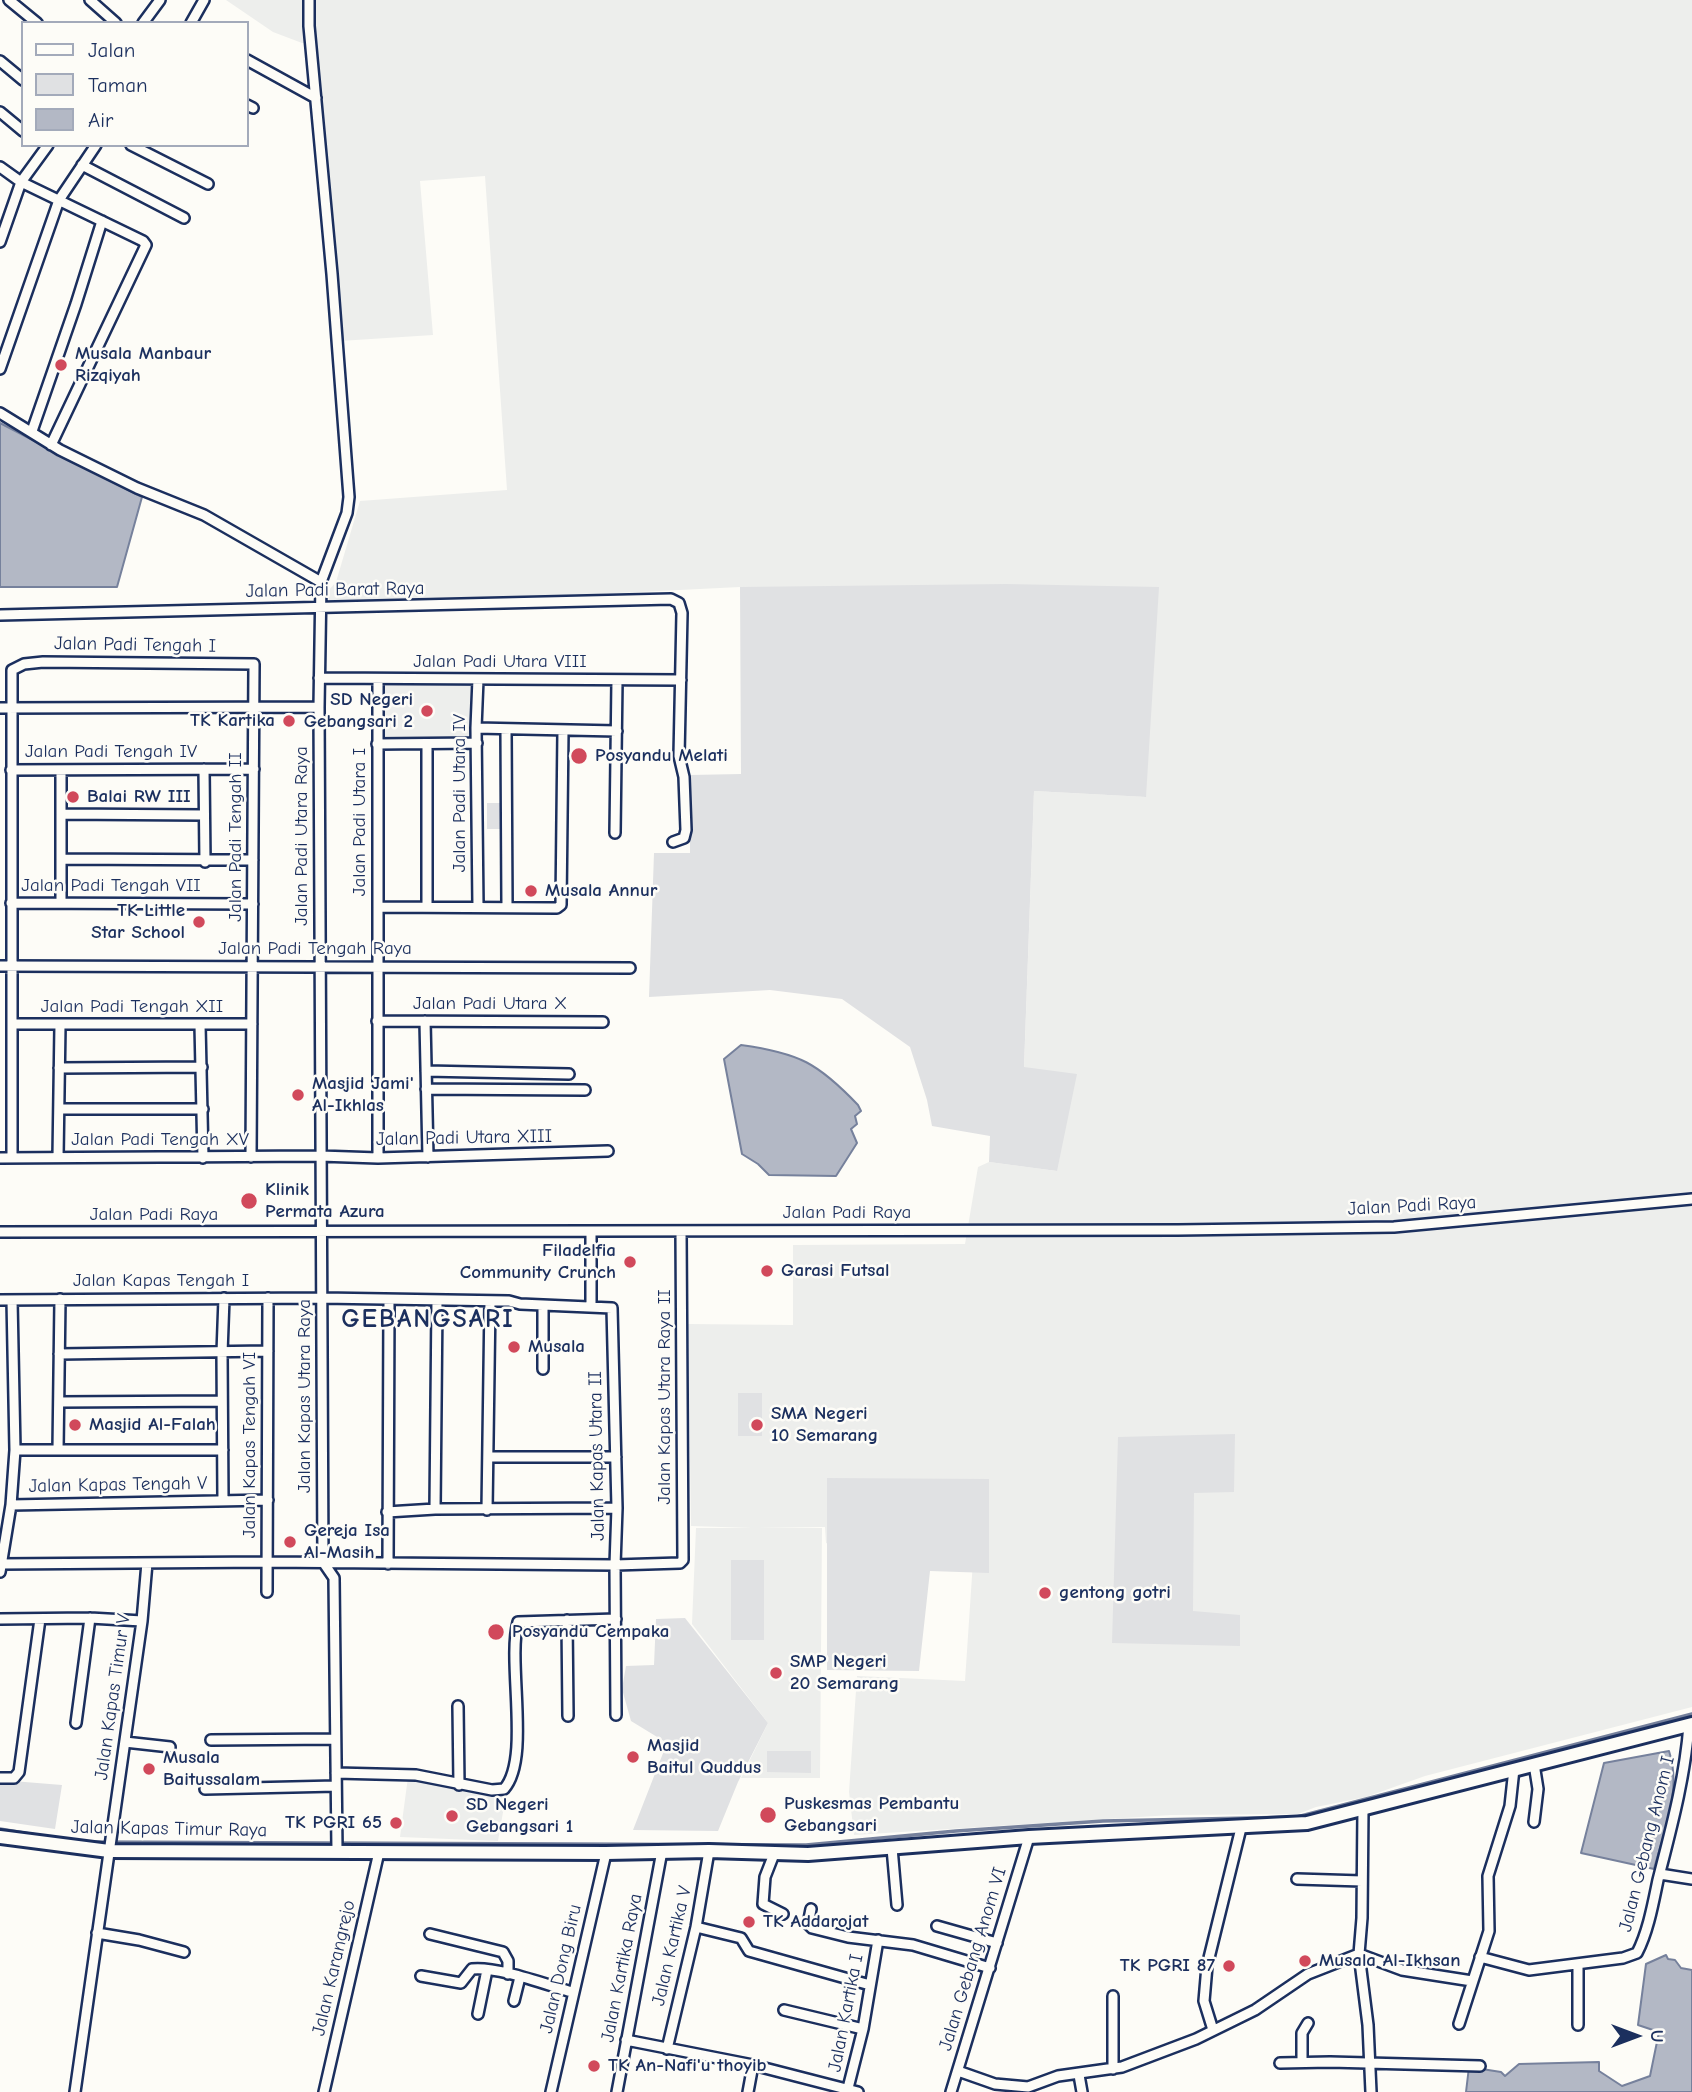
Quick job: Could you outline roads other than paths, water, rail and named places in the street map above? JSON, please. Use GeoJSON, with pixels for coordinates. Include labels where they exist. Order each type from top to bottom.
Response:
{"type":"FeatureCollection","features":[{"type":"Feature","properties":{"kind":"street"},"geometry":{"type":"LineString","coordinates":[[9,0],[35,21]]}},
{"type":"Feature","properties":{"kind":"street"},"geometry":{"type":"LineString","coordinates":[[90,0],[114,21]]}},
{"type":"Feature","properties":{"kind":"street"},"geometry":{"type":"LineString","coordinates":[[192,21],[204,0]]}},
{"type":"Feature","properties":{"kind":"street","name":"Jalan Padi Utara Raya"},"geometry":{"type":"LineString","coordinates":[[309,0],[349,497],[344,521],[321,582],[320,602],[321,1233]]}},
{"type":"Feature","properties":{"kind":"street"},"geometry":{"type":"LineString","coordinates":[[144,21],[157,1]]}},
{"type":"Feature","properties":{"kind":"street"},"geometry":{"type":"LineString","coordinates":[[0,61],[21,78]]}},
{"type":"Feature","properties":{"kind":"street"},"geometry":{"type":"LineString","coordinates":[[248,61],[316,98]]}},
{"type":"Feature","properties":{"kind":"street"},"geometry":{"type":"LineString","coordinates":[[0,112],[21,129]]}},
{"type":"Feature","properties":{"kind":"street"},"geometry":{"type":"LineString","coordinates":[[0,243],[21,182],[44,147]]}},
{"type":"Feature","properties":{"kind":"street"},"geometry":{"type":"LineString","coordinates":[[0,369],[59,200],[95,147]]}},
{"type":"Feature","properties":{"kind":"street"},"geometry":{"type":"LineString","coordinates":[[135,147],[208,184]]}},
{"type":"Feature","properties":{"kind":"street"},"geometry":{"type":"LineString","coordinates":[[82,165],[184,218]]}},
{"type":"Feature","properties":{"kind":"street"},"geometry":{"type":"LineString","coordinates":[[0,166],[21,182],[143,241],[146,248],[51,445]]}},
{"type":"Feature","properties":{"kind":"street"},"geometry":{"type":"LineString","coordinates":[[32,431],[102,221]]}},
{"type":"Feature","properties":{"kind":"street"},"geometry":{"type":"LineString","coordinates":[[0,413],[51,445],[137,488],[204,515],[321,582]]}},
{"type":"Feature","properties":{"kind":"street","name":"Jalan Padi Barat Raya"},"geometry":{"type":"LineString","coordinates":[[0,615],[320,602],[671,599],[679,603],[682,613],[681,680]]}},
{"type":"Feature","properties":{"kind":"street","name":"Jalan Padi Tengah I"},"geometry":{"type":"LineString","coordinates":[[11,708],[12,670],[24,664],[43,662],[254,664],[254,707]]}},
{"type":"Feature","properties":{"kind":"street","name":"Jalan Padi Utara VIII"},"geometry":{"type":"LineString","coordinates":[[319,678],[681,680]]}},
{"type":"Feature","properties":{"kind":"street","name":"Jalan Padi Utara I"},"geometry":{"type":"LineString","coordinates":[[377,679],[378,1158]]}},
{"type":"Feature","properties":{"kind":"street","name":"Jalan Padi Utara IV"},"geometry":{"type":"LineString","coordinates":[[478,679],[478,907]]}},
{"type":"Feature","properties":{"kind":"street"},"geometry":{"type":"LineString","coordinates":[[615,833],[617,680]]}},
{"type":"Feature","properties":{"kind":"street"},"geometry":{"type":"LineString","coordinates":[[673,842],[684,838],[686,830],[684,777],[679,755],[681,680]]}},
{"type":"Feature","properties":{"kind":"street","name":"Jalan Padi Tengah II"},"geometry":{"type":"LineString","coordinates":[[251,1157],[254,707]]}},
{"type":"Feature","properties":{"kind":"street"},"geometry":{"type":"LineString","coordinates":[[0,708],[319,707]]}},
{"type":"Feature","properties":{"kind":"street"},"geometry":{"type":"LineString","coordinates":[[11,708],[12,1158]]}},
{"type":"Feature","properties":{"kind":"street"},"geometry":{"type":"LineString","coordinates":[[476,728],[617,732]]}},
{"type":"Feature","properties":{"kind":"street"},"geometry":{"type":"LineString","coordinates":[[506,729],[507,907]]}},
{"type":"Feature","properties":{"kind":"street"},"geometry":{"type":"LineString","coordinates":[[377,907],[557,908],[562,901],[563,730]]}},
{"type":"Feature","properties":{"kind":"street"},"geometry":{"type":"LineString","coordinates":[[377,744],[477,743]]}},
{"type":"Feature","properties":{"kind":"street"},"geometry":{"type":"LineString","coordinates":[[427,744],[427,907]]}},
{"type":"Feature","properties":{"kind":"street"},"geometry":{"type":"LineString","coordinates":[[204,769],[205,862]]}},
{"type":"Feature","properties":{"kind":"street","name":"Jalan Padi Tengah IV"},"geometry":{"type":"LineString","coordinates":[[11,770],[254,769]]}},
{"type":"Feature","properties":{"kind":"street"},"geometry":{"type":"LineString","coordinates":[[61,770],[61,903]]}},
{"type":"Feature","properties":{"kind":"street"},"geometry":{"type":"LineString","coordinates":[[61,814],[204,815]]}},
{"type":"Feature","properties":{"kind":"street"},"geometry":{"type":"LineString","coordinates":[[61,859],[205,862],[253,860]]}},
{"type":"Feature","properties":{"kind":"street","name":"Jalan Padi Tengah VII"},"geometry":{"type":"LineString","coordinates":[[11,903],[253,904]]}},
{"type":"Feature","properties":{"kind":"street","name":"Jalan Padi Tengah Raya"},"geometry":{"type":"LineString","coordinates":[[0,966],[630,968]]}},
{"type":"Feature","properties":{"kind":"street","name":"Jalan Padi Utara X"},"geometry":{"type":"LineString","coordinates":[[377,1021],[603,1022]]}},
{"type":"Feature","properties":{"kind":"street"},"geometry":{"type":"LineString","coordinates":[[425,1021],[428,1157]]}},
{"type":"Feature","properties":{"kind":"street","name":"Jalan Padi Tengah XII"},"geometry":{"type":"LineString","coordinates":[[12,1024],[252,1024]]}},
{"type":"Feature","properties":{"kind":"street"},"geometry":{"type":"LineString","coordinates":[[58,1157],[60,1025]]}},
{"type":"Feature","properties":{"kind":"street"},"geometry":{"type":"LineString","coordinates":[[200,1025],[203,1158]]}},
{"type":"Feature","properties":{"kind":"street"},"geometry":{"type":"LineString","coordinates":[[59,1068],[202,1068]]}},
{"type":"Feature","properties":{"kind":"street"},"geometry":{"type":"LineString","coordinates":[[426,1072],[569,1074]]}},
{"type":"Feature","properties":{"kind":"street"},"geometry":{"type":"LineString","coordinates":[[498,1073],[498,1090]]}},
{"type":"Feature","properties":{"kind":"street"},"geometry":{"type":"LineString","coordinates":[[426,1089],[585,1090]]}},
{"type":"Feature","properties":{"kind":"street"},"geometry":{"type":"LineString","coordinates":[[59,1109],[203,1109]]}},
{"type":"Feature","properties":{"kind":"street","name":"Jalan Padi Utara XIII"},"geometry":{"type":"LineString","coordinates":[[320,1156],[378,1158],[608,1151]]}},
{"type":"Feature","properties":{"kind":"street","name":"Jalan Padi Tengah XV"},"geometry":{"type":"LineString","coordinates":[[0,1158],[320,1156]]}},
{"type":"Feature","properties":{"kind":"street","name":"Jalan Padi Raya"},"geometry":{"type":"LineString","coordinates":[[0,1232],[321,1233],[1394,1227],[1692,1199]]}},
{"type":"Feature","properties":{"kind":"street","name":"Jalan Kapas Utara Raya II"},"geometry":{"type":"LineString","coordinates":[[615,1565],[682,1562],[681,1231]]}},
{"type":"Feature","properties":{"kind":"street"},"geometry":{"type":"LineString","coordinates":[[591,1232],[591,1307]]}},
{"type":"Feature","properties":{"kind":"street","name":"Jalan Kapas Utara Raya"},"geometry":{"type":"LineString","coordinates":[[321,1233],[323,1562],[334,1578],[337,1845]]}},
{"type":"Feature","properties":{"kind":"street"},"geometry":{"type":"LineString","coordinates":[[223,1501],[224,1298]]}},
{"type":"Feature","properties":{"kind":"street","name":"Jalan Kapas Tengah VI"},"geometry":{"type":"LineString","coordinates":[[267,1592],[268,1298]]}},
{"type":"Feature","properties":{"kind":"street","name":"Jalan Kapas Tengah I"},"geometry":{"type":"LineString","coordinates":[[0,1300],[322,1298],[509,1301],[520,1304],[610,1307]]}},
{"type":"Feature","properties":{"kind":"street"},"geometry":{"type":"LineString","coordinates":[[58,1450],[61,1299]]}},
{"type":"Feature","properties":{"kind":"street"},"geometry":{"type":"LineString","coordinates":[[0,1572],[12,1505],[15,1450],[12,1300]]}},
{"type":"Feature","properties":{"kind":"street"},"geometry":{"type":"LineString","coordinates":[[388,1564],[389,1300]]}},
{"type":"Feature","properties":{"kind":"street"},"geometry":{"type":"LineString","coordinates":[[435,1509],[437,1300]]}},
{"type":"Feature","properties":{"kind":"street"},"geometry":{"type":"LineString","coordinates":[[487,1510],[490,1301]]}},
{"type":"Feature","properties":{"kind":"street"},"geometry":{"type":"LineString","coordinates":[[543,1305],[543,1369]]}},
{"type":"Feature","properties":{"kind":"street","name":"Jalan Kapas Utara II"},"geometry":{"type":"LineString","coordinates":[[610,1307],[613,1312],[614,1336],[617,1508],[617,1715]]}},
{"type":"Feature","properties":{"kind":"street"},"geometry":{"type":"LineString","coordinates":[[59,1354],[268,1351]]}},
{"type":"Feature","properties":{"kind":"street"},"geometry":{"type":"LineString","coordinates":[[59,1402],[222,1401]]}},
{"type":"Feature","properties":{"kind":"street"},"geometry":{"type":"LineString","coordinates":[[15,1450],[223,1450]]}},
{"type":"Feature","properties":{"kind":"street"},"geometry":{"type":"LineString","coordinates":[[488,1457],[616,1457]]}},
{"type":"Feature","properties":{"kind":"street","name":"Jalan Kapas Tengah V"},"geometry":{"type":"LineString","coordinates":[[12,1505],[268,1500]]}},
{"type":"Feature","properties":{"kind":"street"},"geometry":{"type":"LineString","coordinates":[[387,1512],[435,1509],[617,1508]]}},
{"type":"Feature","properties":{"kind":"street"},"geometry":{"type":"LineString","coordinates":[[0,1565],[267,1562],[615,1565]]}},
{"type":"Feature","properties":{"kind":"street","name":"Jalan Kapas Timur V"},"geometry":{"type":"LineString","coordinates":[[75,2092],[142,1621],[147,1563]]}},
{"type":"Feature","properties":{"kind":"street"},"geometry":{"type":"LineString","coordinates":[[76,1723],[90,1618]]}},
{"type":"Feature","properties":{"kind":"street"},"geometry":{"type":"LineString","coordinates":[[0,1619],[90,1618],[142,1621]]}},
{"type":"Feature","properties":{"kind":"street"},"geometry":{"type":"LineString","coordinates":[[0,1778],[14,1778],[19,1772],[40,1619]]}},
{"type":"Feature","properties":{"kind":"street"},"geometry":{"type":"LineString","coordinates":[[335,1773],[416,1775],[499,1791],[507,1787],[517,1745],[517,1625],[521,1620],[616,1619]]}},
{"type":"Feature","properties":{"kind":"street"},"geometry":{"type":"LineString","coordinates":[[567,1620],[568,1716]]}},
{"type":"Feature","properties":{"kind":"street"},"geometry":{"type":"LineString","coordinates":[[458,1706],[459,1785]]}},
{"type":"Feature","properties":{"kind":"street","name":"Jalan Kapas Timur Raya"},"geometry":{"type":"LineString","coordinates":[[0,1837],[83,1849],[337,1845],[379,1852],[709,1851],[808,1854],[1029,1837],[1241,1828],[1307,1823],[1691,1725]]}},
{"type":"Feature","properties":{"kind":"street","name":"Jalan Gebang Anom I"},"geometry":{"type":"LineString","coordinates":[[1578,1965],[1623,1958],[1637,1953],[1688,1771],[1691,1725]]}},
{"type":"Feature","properties":{"kind":"street"},"geometry":{"type":"LineString","coordinates":[[211,1740],[335,1739]]}},
{"type":"Feature","properties":{"kind":"street"},"geometry":{"type":"LineString","coordinates":[[125,1742],[170,1747]]}},
{"type":"Feature","properties":{"kind":"street"},"geometry":{"type":"LineString","coordinates":[[1534,1764],[1538,1789],[1534,1822]]}},
{"type":"Feature","properties":{"kind":"street"},"geometry":{"type":"LineString","coordinates":[[1459,2024],[1490,1923],[1488,1876],[1510,1806],[1514,1769]]}},
{"type":"Feature","properties":{"kind":"street"},"geometry":{"type":"LineString","coordinates":[[205,1789],[336,1786]]}},
{"type":"Feature","properties":{"kind":"street"},"geometry":{"type":"LineString","coordinates":[[1363,1808],[1359,1954],[1371,2063],[1371,2092]]}},
{"type":"Feature","properties":{"kind":"street"},"geometry":{"type":"LineString","coordinates":[[1213,2030],[1205,2001],[1207,1966],[1241,1828]]}},
{"type":"Feature","properties":{"kind":"street","name":"Jalan Gebang Anom VI"},"geometry":{"type":"LineString","coordinates":[[951,2092],[1029,1837]]}},
{"type":"Feature","properties":{"kind":"street"},"geometry":{"type":"LineString","coordinates":[[892,1848],[897,1905]]}},
{"type":"Feature","properties":{"kind":"street","name":"Jalan Kartika Raya"},"geometry":{"type":"LineString","coordinates":[[618,2092],[662,1851]]}},
{"type":"Feature","properties":{"kind":"street","name":"Jalan Kartika V"},"geometry":{"type":"LineString","coordinates":[[667,2049],[696,1927],[709,1851]]}},
{"type":"Feature","properties":{"kind":"street","name":"Jalan Karangrejo"},"geometry":{"type":"LineString","coordinates":[[324,2092],[379,1852]]}},
{"type":"Feature","properties":{"kind":"street","name":"Jalan Dong Biru"},"geometry":{"type":"LineString","coordinates":[[551,2092],[606,1853]]}},
{"type":"Feature","properties":{"kind":"street"},"geometry":{"type":"LineString","coordinates":[[774,1854],[765,1877],[764,1904],[783,1914]]}},
{"type":"Feature","properties":{"kind":"street"},"geometry":{"type":"LineString","coordinates":[[1660,1874],[1692,1879]]}},
{"type":"Feature","properties":{"kind":"street"},"geometry":{"type":"LineString","coordinates":[[1297,1879],[1362,1881]]}},
{"type":"Feature","properties":{"kind":"street"},"geometry":{"type":"LineString","coordinates":[[811,1909],[808,1926],[848,1937],[912,1945],[990,1968]]}},
{"type":"Feature","properties":{"kind":"street"},"geometry":{"type":"LineString","coordinates":[[937,1926],[998,1943]]}},
{"type":"Feature","properties":{"kind":"street"},"geometry":{"type":"LineString","coordinates":[[696,1927],[741,1938],[749,1951],[870,1985]]}},
{"type":"Feature","properties":{"kind":"street"},"geometry":{"type":"LineString","coordinates":[[97,1933],[139,1940],[184,1952]]}},
{"type":"Feature","properties":{"kind":"street"},"geometry":{"type":"LineString","coordinates":[[430,1934],[503,1952],[508,1961],[508,1974]]}},
{"type":"Feature","properties":{"kind":"street","name":"Jalan Kartika I"},"geometry":{"type":"LineString","coordinates":[[851,2091],[878,1940]]}},
{"type":"Feature","properties":{"kind":"street"},"geometry":{"type":"LineString","coordinates":[[958,2071],[1003,2089],[1028,2087],[1058,2076],[1113,2069],[1168,2050],[1213,2030],[1255,2010],[1308,1974],[1359,1954],[1402,1970],[1472,1982]]}},
{"type":"Feature","properties":{"kind":"street"},"geometry":{"type":"LineString","coordinates":[[1480,1956],[1525,1970],[1578,1965],[1578,2025]]}},
{"type":"Feature","properties":{"kind":"street"},"geometry":{"type":"LineString","coordinates":[[421,1976],[458,1983],[464,1982],[472,1969],[487,1970],[572,1992]]}},
{"type":"Feature","properties":{"kind":"street"},"geometry":{"type":"LineString","coordinates":[[478,2014],[487,1970]]}},
{"type":"Feature","properties":{"kind":"street"},"geometry":{"type":"LineString","coordinates":[[514,2001],[520,1977]]}},
{"type":"Feature","properties":{"kind":"street"},"geometry":{"type":"LineString","coordinates":[[1113,1996],[1113,2069]]}},
{"type":"Feature","properties":{"kind":"street"},"geometry":{"type":"LineString","coordinates":[[784,2010],[863,2029]]}},
{"type":"Feature","properties":{"kind":"street"},"geometry":{"type":"LineString","coordinates":[[1302,2062],[1302,2034],[1308,2023]]}},
{"type":"Feature","properties":{"kind":"street"},"geometry":{"type":"LineString","coordinates":[[626,2040],[754,2065],[851,2091]]}},
{"type":"Feature","properties":{"kind":"street"},"geometry":{"type":"LineString","coordinates":[[1280,2063],[1479,2066]]}},
{"type":"Feature","properties":{"kind":"street"},"geometry":{"type":"LineString","coordinates":[[748,2092],[754,2065]]}},
{"type":"Feature","properties":{"kind":"street"},"geometry":{"type":"LineString","coordinates":[[1079,2075],[1082,2092]]}},
{"type":"Feature","properties":{"kind":"water"},"geometry":{"type":"Polygon","coordinates":[[[0,423],[142,497],[117,587],[0,587],[0,423]]]}},
{"type":"Feature","properties":{"kind":"water"},"geometry":{"type":"Polygon","coordinates":[[[741,1045],[778,1052],[806,1062],[831,1079],[858,1105],[861,1111],[855,1116],[857,1124],[851,1129],[857,1143],[836,1176],[769,1175],[742,1154],[724,1059],[741,1045]]]}},
{"type":"Feature","properties":{"kind":"water"},"geometry":{"type":"Polygon","coordinates":[[[1669,1751],[1674,1781],[1673,1795],[1654,1869],[1581,1853],[1604,1763],[1669,1751]]]}},
{"type":"Feature","properties":{"kind":"water"},"geometry":{"type":"Polygon","coordinates":[[[1666,1955],[1668,1959],[1675,1960],[1681,1968],[1692,1970],[1692,2092],[1466,2092],[1469,2067],[1501,2072],[1505,2076],[1519,2064],[1599,2062],[1599,2071],[1622,2086],[1650,2076],[1659,2032],[1638,2025],[1646,1964],[1666,1955]]]}},
{"type":"Feature","properties":{"kind":"waterway"},"geometry":{"type":"LineString","coordinates":[[85,1842],[806,1845],[1103,1821],[1297,1817],[1692,1714]]}},
{"type":"Feature","properties":{"kind":"waterway"},"geometry":{"type":"LineString","coordinates":[[0,1829],[60,1839]]}},
{"type":"Feature","properties":{"kind":"place","name":"Musala Manbaur Rizqiyah"},"geometry":{"type":"Point","coordinates":[61,365]}},
{"type":"Feature","properties":{"kind":"place","name":"SD Negeri Gebangsari 2"},"geometry":{"type":"Point","coordinates":[427,711]}},
{"type":"Feature","properties":{"kind":"place","name":"TK Kartika"},"geometry":{"type":"Point","coordinates":[289,721]}},
{"type":"Feature","properties":{"kind":"place","name":"Posyandu Melati"},"geometry":{"type":"Point","coordinates":[579,756]}},
{"type":"Feature","properties":{"kind":"place","name":"Balai RW III"},"geometry":{"type":"Point","coordinates":[73,797]}},
{"type":"Feature","properties":{"kind":"place","name":"Musala Annur"},"geometry":{"type":"Point","coordinates":[531,891]}},
{"type":"Feature","properties":{"kind":"place","name":"TK Little Star School"},"geometry":{"type":"Point","coordinates":[199,922]}},
{"type":"Feature","properties":{"kind":"place","name":"Masjid Jami' Al-Ikhlas"},"geometry":{"type":"Point","coordinates":[298,1095]}},
{"type":"Feature","properties":{"kind":"place","name":"Klinik Permata Azura"},"geometry":{"type":"Point","coordinates":[249,1201]}},
{"type":"Feature","properties":{"kind":"place","name":"Filadelfia Community Crunch"},"geometry":{"type":"Point","coordinates":[630,1262]}},
{"type":"Feature","properties":{"kind":"place","name":"Garasi Futsal"},"geometry":{"type":"Point","coordinates":[767,1271]}},
{"type":"Feature","properties":{"kind":"place","name":"Musala"},"geometry":{"type":"Point","coordinates":[514,1347]}},
{"type":"Feature","properties":{"kind":"place","name":"Masjid Al-Falah"},"geometry":{"type":"Point","coordinates":[75,1425]}},
{"type":"Feature","properties":{"kind":"place","name":"SMA Negeri 10 Semarang"},"geometry":{"type":"Point","coordinates":[757,1425]}},
{"type":"Feature","properties":{"kind":"place","name":"Gereja Isa Al-Masih"},"geometry":{"type":"Point","coordinates":[290,1542]}},
{"type":"Feature","properties":{"kind":"place","name":"gentong gotri"},"geometry":{"type":"Point","coordinates":[1045,1593]}},
{"type":"Feature","properties":{"kind":"place","name":"Posyandu Cempaka"},"geometry":{"type":"Point","coordinates":[496,1632]}},
{"type":"Feature","properties":{"kind":"place","name":"SMP Negeri 20 Semarang"},"geometry":{"type":"Point","coordinates":[776,1673]}},
{"type":"Feature","properties":{"kind":"place","name":"Masjid Baitul Quddus"},"geometry":{"type":"Point","coordinates":[633,1757]}},
{"type":"Feature","properties":{"kind":"place","name":"Musala Baitussalam"},"geometry":{"type":"Point","coordinates":[149,1769]}},
{"type":"Feature","properties":{"kind":"place","name":"Puskesmas Pembantu Gebangsari"},"geometry":{"type":"Point","coordinates":[768,1815]}},
{"type":"Feature","properties":{"kind":"place","name":"SD Negeri Gebangsari 1"},"geometry":{"type":"Point","coordinates":[452,1816]}},
{"type":"Feature","properties":{"kind":"place","name":"TK PGRI 65"},"geometry":{"type":"Point","coordinates":[396,1823]}},
{"type":"Feature","properties":{"kind":"place","name":"TK Addarojat"},"geometry":{"type":"Point","coordinates":[749,1922]}},
{"type":"Feature","properties":{"kind":"place","name":"Musala Al-Ikhsan"},"geometry":{"type":"Point","coordinates":[1305,1961]}},
{"type":"Feature","properties":{"kind":"place","name":"TK PGRI 87"},"geometry":{"type":"Point","coordinates":[1229,1966]}},
{"type":"Feature","properties":{"kind":"place","name":"TK An-Nafi'u thoyib"},"geometry":{"type":"Point","coordinates":[594,2066]}},
{"type":"Feature","properties":{"kind":"district","name":"GEBANGSARI"},"geometry":{"type":"Point","coordinates":[428,1320]}}]}
